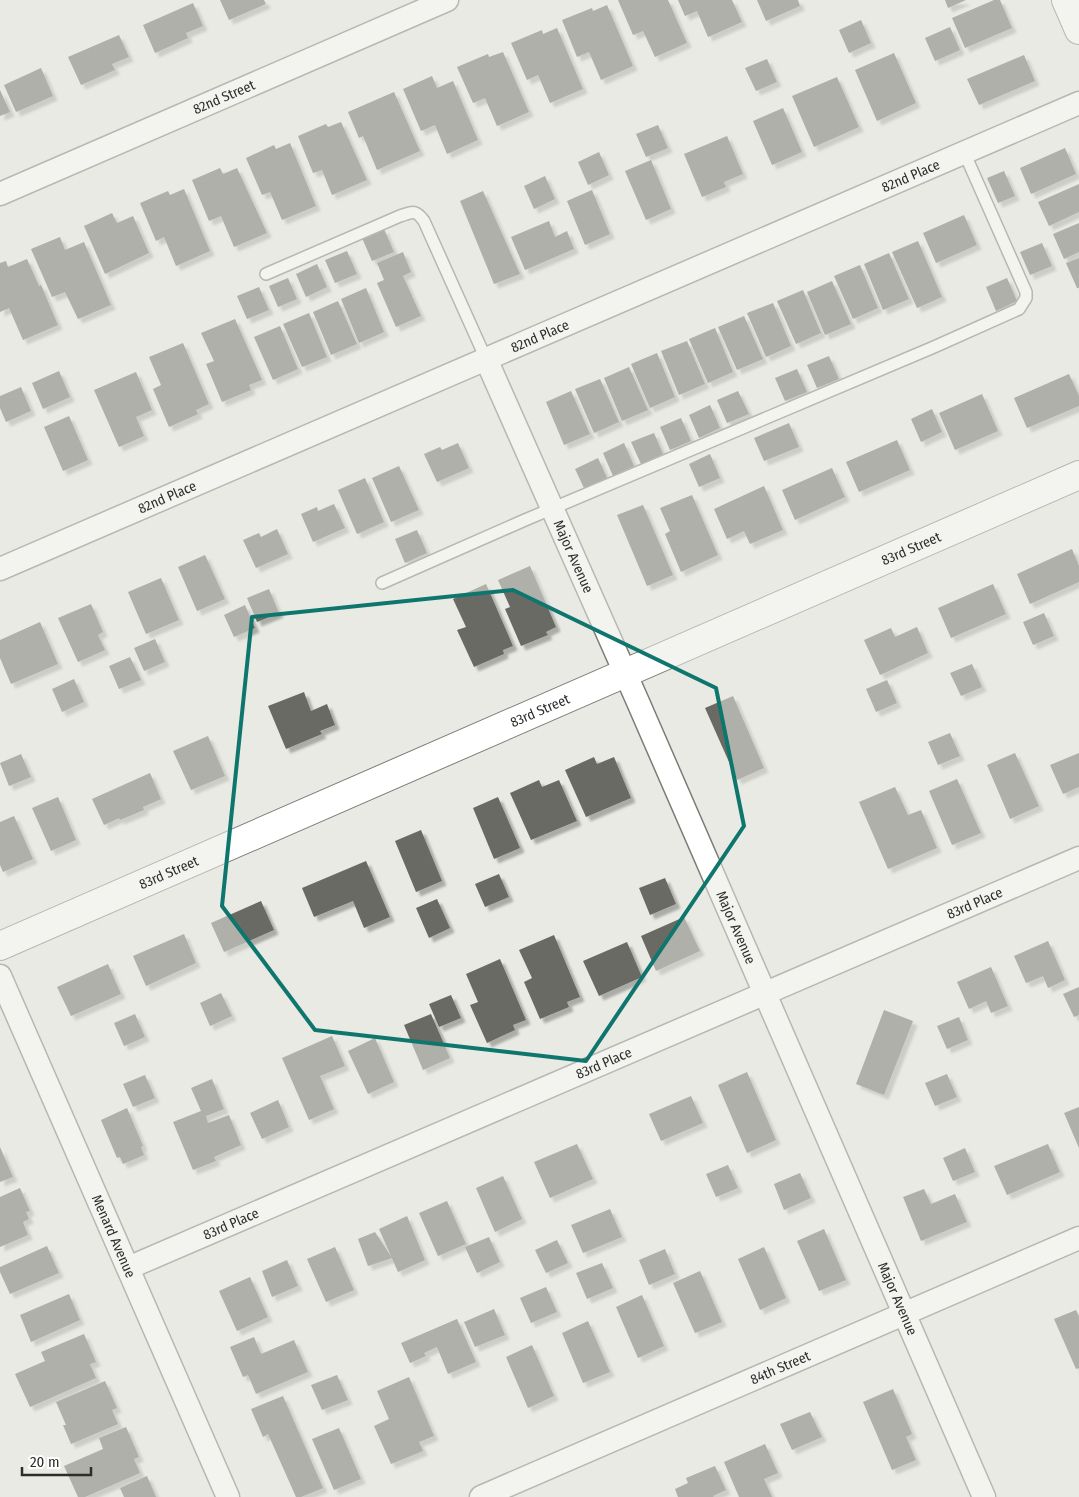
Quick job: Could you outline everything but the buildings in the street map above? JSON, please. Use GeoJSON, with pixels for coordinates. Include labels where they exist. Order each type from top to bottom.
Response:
{"type":"FeatureCollection","features":[{"type":"Feature","properties":{"kind":"street","name":"82nd Street"},"geometry":{"type":"LineString","coordinates":[[0,194],[447,0]]}},
{"type":"Feature","properties":{"kind":"street"},"geometry":{"type":"LineString","coordinates":[[1066,0],[1079,30]]}},
{"type":"Feature","properties":{"kind":"street","name":"82nd Place"},"geometry":{"type":"LineString","coordinates":[[0,568],[1079,103]]}},
{"type":"Feature","properties":{"kind":"street","name":"Major Avenue"},"geometry":{"type":"LineString","coordinates":[[486,359],[626,674],[984,1497]]}},
{"type":"Feature","properties":{"kind":"street","name":"83rd Street"},"geometry":{"type":"LineString","coordinates":[[0,946],[1079,475]]}},
{"type":"Feature","properties":{"kind":"street","name":"83rd Place"},"geometry":{"type":"LineString","coordinates":[[128,1268],[1079,858]]}},
{"type":"Feature","properties":{"kind":"street","name":"Menard Avenue"},"geometry":{"type":"LineString","coordinates":[[0,976],[228,1497]]}},
{"type":"Feature","properties":{"kind":"street","name":"84th Street"},"geometry":{"type":"LineString","coordinates":[[481,1497],[1079,1238]]}},
{"type":"Feature","properties":{"kind":"lane"},"geometry":{"type":"LineString","coordinates":[[382,583],[525,520],[553,510],[934,347],[1018,309],[1026,298],[1026,292],[964,152]]}},
{"type":"Feature","properties":{"kind":"lane"},"geometry":{"type":"LineString","coordinates":[[266,274],[400,216],[413,212],[418,213],[424,221],[486,359]]}},
{"type":"Feature","properties":{"kind":"highlighted area"},"geometry":{"type":"Polygon","coordinates":[[[513,590],[716,688],[744,826],[586,1061],[315,1030],[222,906],[252,617],[513,590]]]}}]}
